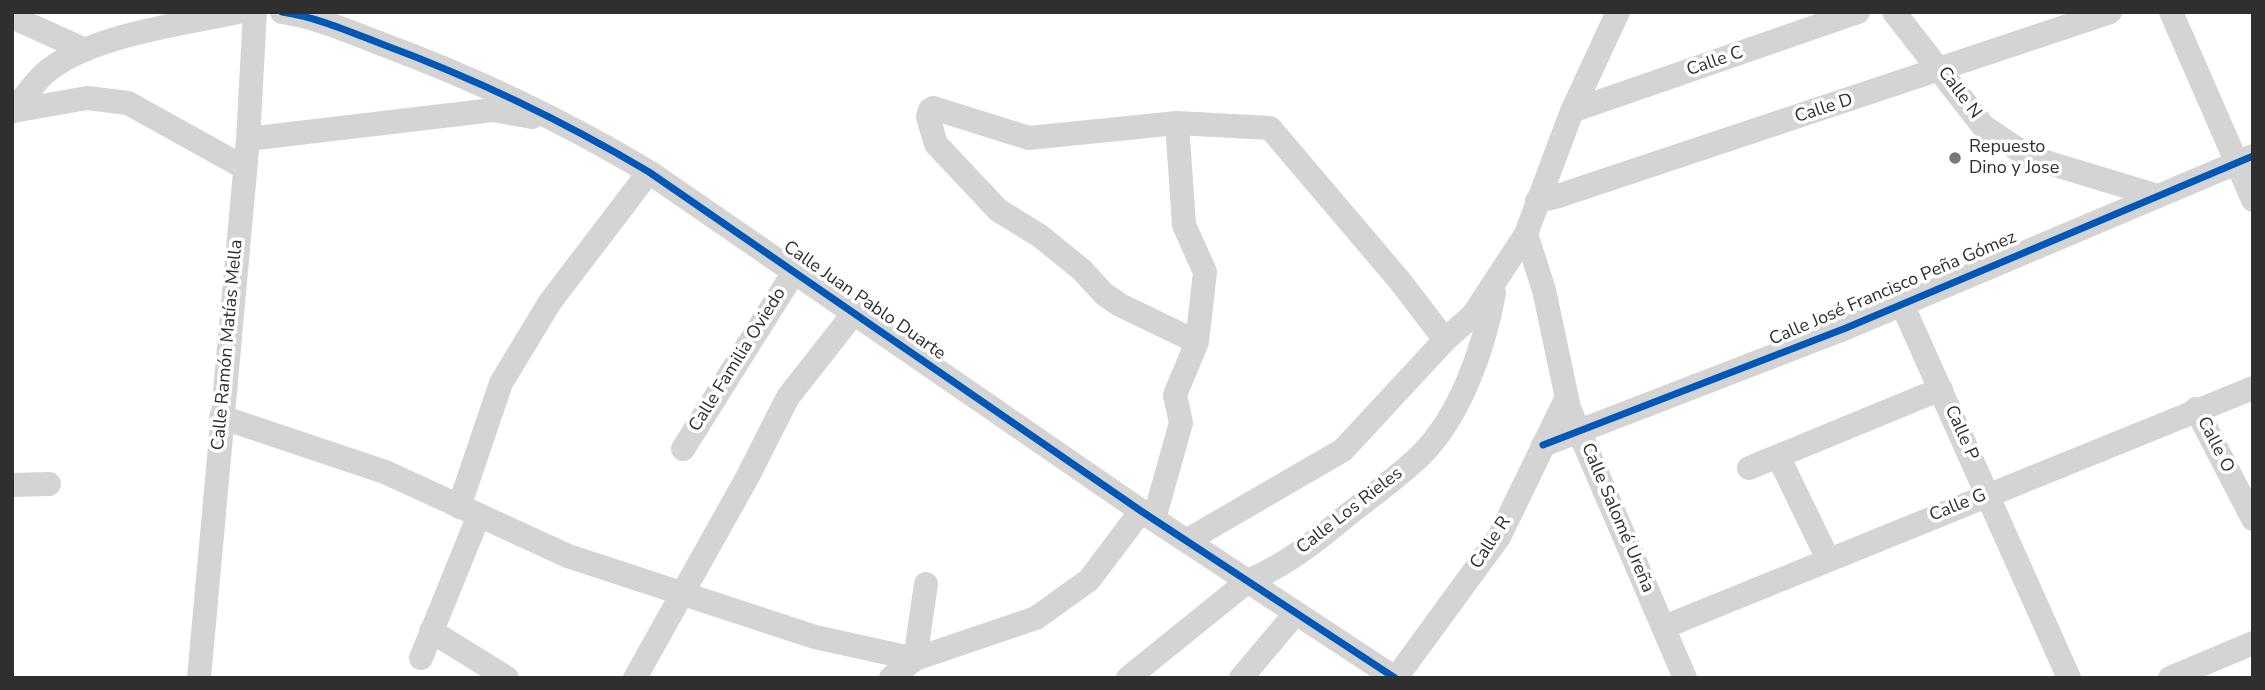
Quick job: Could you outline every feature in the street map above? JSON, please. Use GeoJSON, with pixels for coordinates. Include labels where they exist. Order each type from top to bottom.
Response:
{"type":"FeatureCollection","features":[{"type":"Feature","properties":{"kind":"street"},"geometry":{"type":"LineString","coordinates":[[13,111],[45,73],[85,50],[124,37],[238,12]]}},
{"type":"Feature","properties":{"kind":"street","name":"Calle Ramón Matías Mella"},"geometry":{"type":"LineString","coordinates":[[200,678],[221,417],[248,139],[255,12]]}},
{"type":"Feature","properties":{"kind":"street","name":"Calle Juan Pablo Duarte"},"geometry":{"type":"LineString","coordinates":[[282,12],[320,21],[442,66],[569,124],[649,172],[1294,614],[1396,678]]}},
{"type":"Feature","properties":{"kind":"street"},"geometry":{"type":"LineString","coordinates":[[1188,540],[1343,450],[1445,341],[1473,315],[1526,234],[1572,111],[1618,12]]}},
{"type":"Feature","properties":{"kind":"street","name":"Calle C"},"geometry":{"type":"LineString","coordinates":[[1572,111],[1858,12]]}},
{"type":"Feature","properties":{"kind":"street","name":"Calle N"},"geometry":{"type":"LineString","coordinates":[[1894,12],[1943,70],[1983,126],[2029,157],[2158,196]]}},
{"type":"Feature","properties":{"kind":"street","name":"Calle D"},"geometry":{"type":"LineString","coordinates":[[1537,201],[1943,70],[2109,12]]}},
{"type":"Feature","properties":{"kind":"street"},"geometry":{"type":"LineString","coordinates":[[2171,12],[2246,159],[2253,200]]}},
{"type":"Feature","properties":{"kind":"street"},"geometry":{"type":"LineString","coordinates":[[13,23],[53,24],[85,50]]}},
{"type":"Feature","properties":{"kind":"street"},"geometry":{"type":"LineString","coordinates":[[13,111],[88,98],[128,103],[245,168]]}},
{"type":"Feature","properties":{"kind":"street"},"geometry":{"type":"LineString","coordinates":[[1197,342],[1120,305],[1104,294],[1059,251],[999,210],[936,144],[928,117],[930,110],[933,108],[984,122],[1028,138],[1177,123],[1250,125],[1275,130],[1445,341]]}},
{"type":"Feature","properties":{"kind":"street","name":"Calle Juan Pablo Duarte"},"geometry":{"type":"LineString","coordinates":[[248,139],[494,110],[569,124]]}},
{"type":"Feature","properties":{"kind":"street"},"geometry":{"type":"LineString","coordinates":[[891,678],[915,659],[1036,618],[1089,580],[1148,515],[1181,424],[1174,395],[1197,342],[1205,272],[1184,225],[1177,123]]}},
{"type":"Feature","properties":{"kind":"street","name":"Calle José Francisco Peña Gómez"},"geometry":{"type":"LineString","coordinates":[[1543,445],[1902,304],[2246,159]]}},
{"type":"Feature","properties":{"kind":"street"},"geometry":{"type":"LineString","coordinates":[[421,658],[469,511],[501,383],[550,302],[649,172]]}},
{"type":"Feature","properties":{"kind":"street","name":"Calle Salomé Ureña"},"geometry":{"type":"LineString","coordinates":[[1526,234],[1537,263],[1567,397],[1685,678]]}},
{"type":"Feature","properties":{"kind":"street","name":"Calle Familia Oviedo"},"geometry":{"type":"LineString","coordinates":[[682,449],[794,272]]}},
{"type":"Feature","properties":{"kind":"street","name":"Calle Los Rieles"},"geometry":{"type":"LineString","coordinates":[[1128,678],[1248,581],[1271,572],[1315,541],[1420,455],[1442,428],[1473,370],[1486,335],[1495,285]]}},
{"type":"Feature","properties":{"kind":"street","name":"Calle P"},"geometry":{"type":"LineString","coordinates":[[1902,304],[2069,678]]}},
{"type":"Feature","properties":{"kind":"street"},"geometry":{"type":"LineString","coordinates":[[635,678],[747,478],[788,397],[854,313]]}},
{"type":"Feature","properties":{"kind":"street","name":"Calle G"},"geometry":{"type":"LineString","coordinates":[[1664,626],[2253,388]]}},
{"type":"Feature","properties":{"kind":"street"},"geometry":{"type":"LineString","coordinates":[[1749,468],[1941,389]]}},
{"type":"Feature","properties":{"kind":"street","name":"Calle R"},"geometry":{"type":"LineString","coordinates":[[1396,678],[1499,537],[1567,397]]}},
{"type":"Feature","properties":{"kind":"street","name":"Calle O"},"geometry":{"type":"LineString","coordinates":[[2196,409],[2253,519]]}},
{"type":"Feature","properties":{"kind":"street"},"geometry":{"type":"LineString","coordinates":[[221,417],[385,472],[568,556],[815,637],[915,659]]}},
{"type":"Feature","properties":{"kind":"street"},"geometry":{"type":"LineString","coordinates":[[1778,456],[1828,559]]}},
{"type":"Feature","properties":{"kind":"street"},"geometry":{"type":"LineString","coordinates":[[12,485],[49,484]]}},
{"type":"Feature","properties":{"kind":"street"},"geometry":{"type":"LineString","coordinates":[[915,659],[926,584]]}},
{"type":"Feature","properties":{"kind":"street"},"geometry":{"type":"LineString","coordinates":[[1241,678],[1294,614]]}},
{"type":"Feature","properties":{"kind":"street"},"geometry":{"type":"LineString","coordinates":[[431,631],[508,678]]}},
{"type":"Feature","properties":{"kind":"street"},"geometry":{"type":"LineString","coordinates":[[2169,678],[2253,643]]}},
{"type":"Feature","properties":{"kind":"cycle path"},"geometry":{"type":"LineString","coordinates":[[282,12],[344,29],[483,85],[583,135],[649,172],[1141,511],[1395,678]]}},
{"type":"Feature","properties":{"kind":"cycle path"},"geometry":{"type":"LineString","coordinates":[[1543,445],[1846,328],[2253,156]]}},
{"type":"Feature","properties":{"kind":"place","name":"Repuesto Dino y Jose"},"geometry":{"type":"Point","coordinates":[1955,158]}}]}
